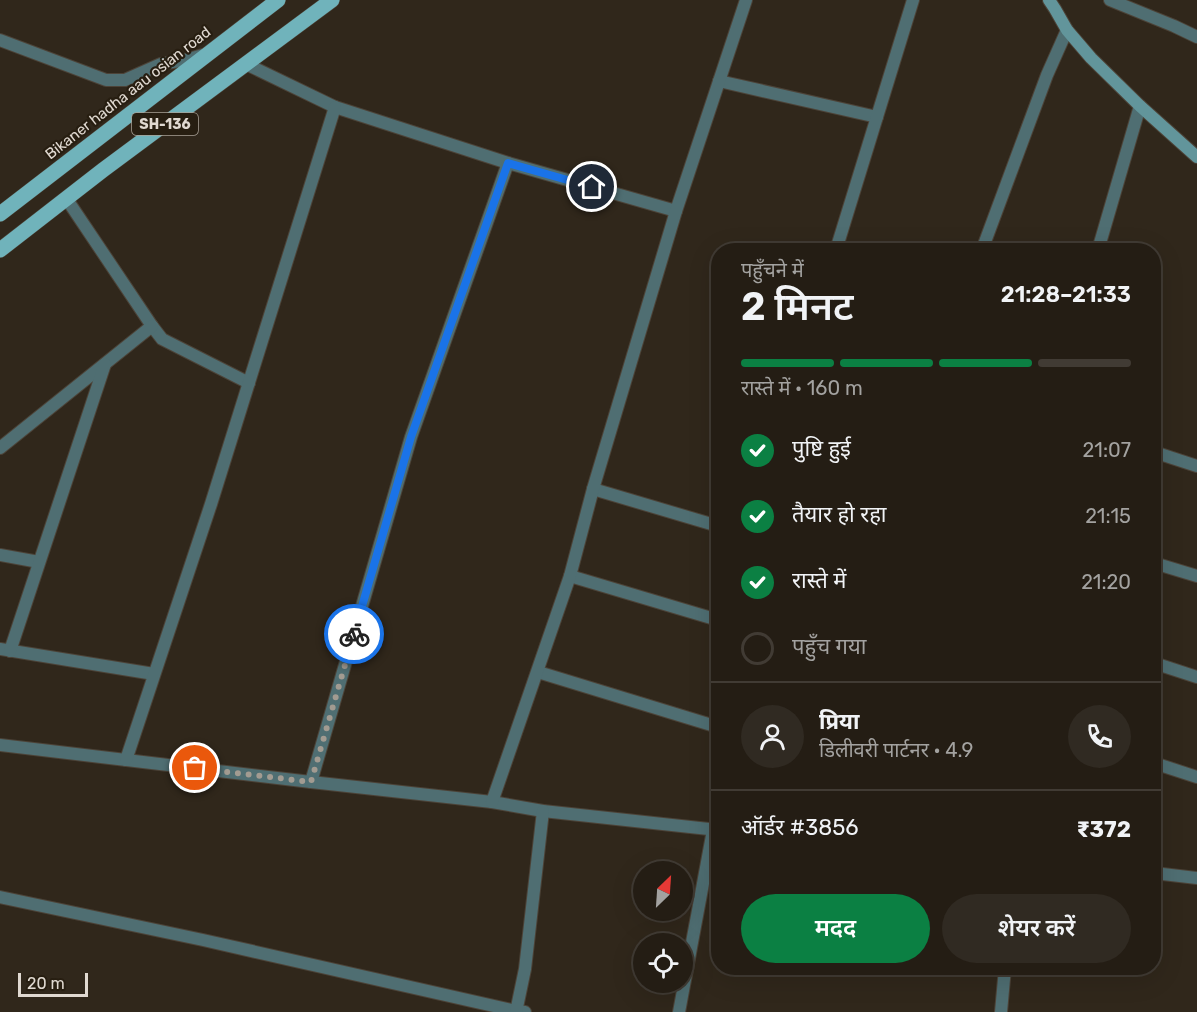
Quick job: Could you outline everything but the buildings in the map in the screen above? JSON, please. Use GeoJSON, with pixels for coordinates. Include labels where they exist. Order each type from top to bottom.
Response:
{"type":"FeatureCollection","features":[{"type":"Feature","properties":{"kind":"main road","name":"Bikaner hadha aau osian road"},"geometry":{"type":"LineString","coordinates":[[0,214],[278,0]]}},
{"type":"Feature","properties":{"kind":"main road","name":"SH-136"},"geometry":{"type":"LineString","coordinates":[[0,250],[66,198],[332,0]]}},
{"type":"Feature","properties":{"kind":"street"},"geometry":{"type":"LineString","coordinates":[[492,801],[570,576],[592,489],[676,211],[746,0]]}},
{"type":"Feature","properties":{"kind":"street"},"geometry":{"type":"LineString","coordinates":[[839,243],[913,0]]}},
{"type":"Feature","properties":{"kind":"street"},"geometry":{"type":"LineString","coordinates":[[1049,0],[1067,30],[1091,58],[1197,157]]}},
{"type":"Feature","properties":{"kind":"street"},"geometry":{"type":"LineString","coordinates":[[1110,0],[1197,37]]}},
{"type":"Feature","properties":{"kind":"street"},"geometry":{"type":"LineString","coordinates":[[985,243],[1047,75],[1067,30]]}},
{"type":"Feature","properties":{"kind":"street"},"geometry":{"type":"LineString","coordinates":[[0,40],[106,80],[125,80],[161,64],[210,53]]}},
{"type":"Feature","properties":{"kind":"street"},"geometry":{"type":"LineString","coordinates":[[246,64],[335,107],[508,163],[676,211]]}},
{"type":"Feature","properties":{"kind":"street"},"geometry":{"type":"LineString","coordinates":[[719,81],[877,117]]}},
{"type":"Feature","properties":{"kind":"street"},"geometry":{"type":"LineString","coordinates":[[1100,243],[1140,106]]}},
{"type":"Feature","properties":{"kind":"street"},"geometry":{"type":"LineString","coordinates":[[126,760],[211,504],[335,107]]}},
{"type":"Feature","properties":{"kind":"street"},"geometry":{"type":"LineString","coordinates":[[311,782],[411,437],[508,163]]}},
{"type":"Feature","properties":{"kind":"street"},"geometry":{"type":"LineString","coordinates":[[66,198],[162,339],[249,383]]}},
{"type":"Feature","properties":{"kind":"street"},"geometry":{"type":"LineString","coordinates":[[0,448],[152,327]]}},
{"type":"Feature","properties":{"kind":"street"},"geometry":{"type":"LineString","coordinates":[[105,364],[39,562],[5,650],[154,674]]}},
{"type":"Feature","properties":{"kind":"street"},"geometry":{"type":"LineString","coordinates":[[1161,454],[1197,466]]}},
{"type":"Feature","properties":{"kind":"street"},"geometry":{"type":"LineString","coordinates":[[592,489],[711,524]]}},
{"type":"Feature","properties":{"kind":"street"},"geometry":{"type":"LineString","coordinates":[[0,555],[39,562]]}},
{"type":"Feature","properties":{"kind":"street"},"geometry":{"type":"LineString","coordinates":[[1161,564],[1197,576]]}},
{"type":"Feature","properties":{"kind":"street"},"geometry":{"type":"LineString","coordinates":[[570,576],[711,618]]}},
{"type":"Feature","properties":{"kind":"street"},"geometry":{"type":"LineString","coordinates":[[1161,665],[1197,677]]}},
{"type":"Feature","properties":{"kind":"street"},"geometry":{"type":"LineString","coordinates":[[538,672],[711,725]]}},
{"type":"Feature","properties":{"kind":"street"},"geometry":{"type":"LineString","coordinates":[[0,745],[492,801],[543,811],[711,829]]}},
{"type":"Feature","properties":{"kind":"street"},"geometry":{"type":"LineString","coordinates":[[1161,765],[1197,777]]}},
{"type":"Feature","properties":{"kind":"street"},"geometry":{"type":"LineString","coordinates":[[0,897],[203,940],[519,1012],[543,811]]}},
{"type":"Feature","properties":{"kind":"street"},"geometry":{"type":"LineString","coordinates":[[679,1012],[711,855]]}},
{"type":"Feature","properties":{"kind":"street"},"geometry":{"type":"LineString","coordinates":[[1161,874],[1197,878]]}},
{"type":"Feature","properties":{"kind":"street"},"geometry":{"type":"LineString","coordinates":[[1002,1012],[1005,975]]}},
{"type":"Feature","properties":{"kind":"way so far"},"geometry":{"type":"LineString","coordinates":[[195,768],[311,782],[354,634]]}},
{"type":"Feature","properties":{"kind":"route"},"geometry":{"type":"LineString","coordinates":[[354,634],[411,437],[508,163],[592,187]]}}]}
